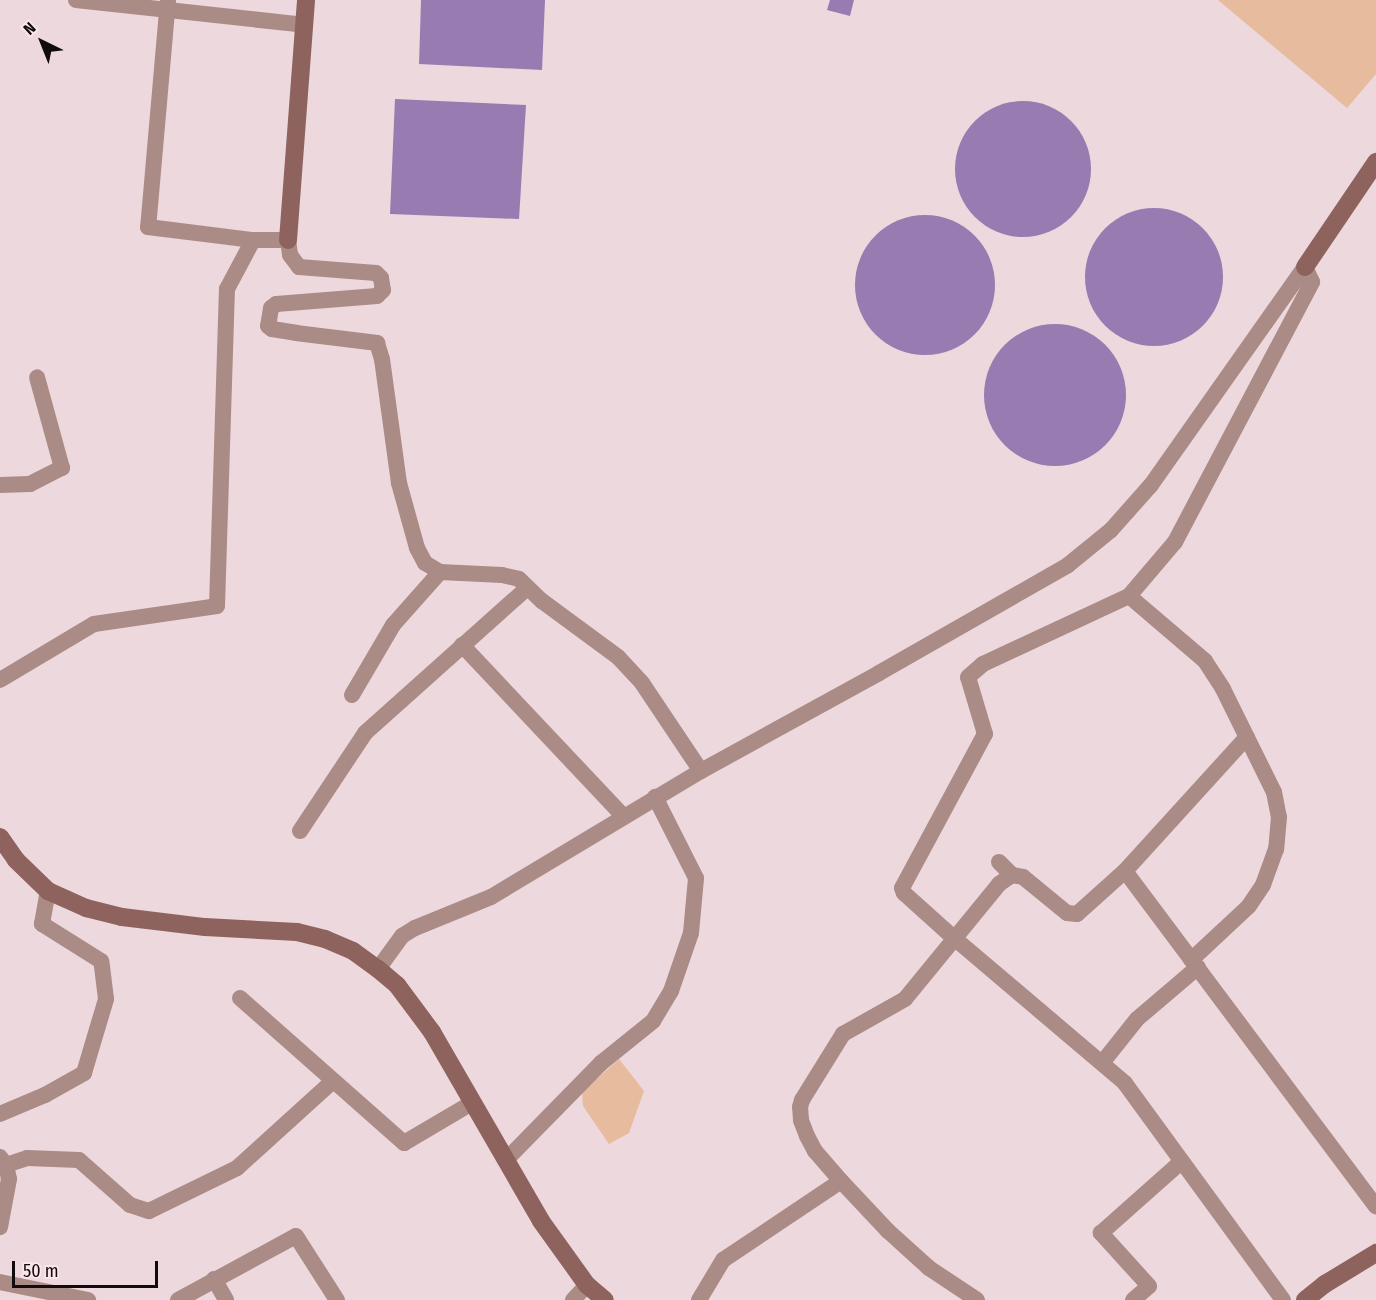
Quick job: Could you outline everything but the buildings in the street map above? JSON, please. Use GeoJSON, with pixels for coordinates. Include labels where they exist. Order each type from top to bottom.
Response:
{"type":"FeatureCollection","features":[{"type":"Feature","properties":{"kind":"street"},"geometry":{"type":"LineString","coordinates":[[76,0],[167,5],[305,25]]}},
{"type":"Feature","properties":{"kind":"street"},"geometry":{"type":"LineString","coordinates":[[306,0],[288,240],[290,255],[299,267],[376,273],[381,278],[383,290],[377,296],[276,304],[271,308],[268,326],[272,329],[296,333],[377,343],[382,359],[399,483],[409,521],[425,563],[440,572],[502,575],[519,579],[527,588],[618,657],[642,683],[701,771]]}},
{"type":"Feature","properties":{"kind":"street"},"geometry":{"type":"LineString","coordinates":[[167,5],[148,227],[252,240],[288,240]]}},
{"type":"Feature","properties":{"kind":"street"},"geometry":{"type":"LineString","coordinates":[[378,969],[402,936],[415,928],[491,897],[701,771],[879,674],[1068,565],[1111,530],[1151,484],[1305,267],[1376,162]]}},
{"type":"Feature","properties":{"kind":"street"},"geometry":{"type":"LineString","coordinates":[[0,680],[94,624],[217,606],[227,289],[252,240]]}},
{"type":"Feature","properties":{"kind":"street"},"geometry":{"type":"LineString","coordinates":[[1283,1300],[1125,1083],[955,939],[903,893],[902,888],[985,734],[968,676],[983,664],[1129,597],[1175,542],[1311,282],[1305,267]]}},
{"type":"Feature","properties":{"kind":"street"},"geometry":{"type":"LineString","coordinates":[[0,486],[30,484],[62,468],[37,377]]}},
{"type":"Feature","properties":{"kind":"street"},"geometry":{"type":"LineString","coordinates":[[352,695],[393,626],[440,572]]}},
{"type":"Feature","properties":{"kind":"street"},"geometry":{"type":"LineString","coordinates":[[300,831],[365,733],[527,588]]}},
{"type":"Feature","properties":{"kind":"street"},"geometry":{"type":"LineString","coordinates":[[1102,1063],[1137,1019],[1249,906],[1263,885],[1276,849],[1279,818],[1274,792],[1247,736],[1205,661],[1129,597]]}},
{"type":"Feature","properties":{"kind":"street"},"geometry":{"type":"LineString","coordinates":[[462,645],[623,816]]}},
{"type":"Feature","properties":{"kind":"street"},"geometry":{"type":"LineString","coordinates":[[999,862],[1012,875],[1023,877],[1067,913],[1077,914],[1125,871],[1247,736]]}},
{"type":"Feature","properties":{"kind":"street"},"geometry":{"type":"LineString","coordinates":[[506,1160],[601,1063],[653,1021],[671,991],[690,933],[696,878],[656,797]]}},
{"type":"Feature","properties":{"kind":"street"},"geometry":{"type":"LineString","coordinates":[[0,837],[16,860],[48,891],[86,908],[122,917],[205,927],[297,932],[325,939],[353,951],[378,969],[414,1006],[432,1032],[541,1221],[587,1285],[605,1300]]}},
{"type":"Feature","properties":{"kind":"street"},"geometry":{"type":"LineString","coordinates":[[1125,871],[1376,1206]]}},
{"type":"Feature","properties":{"kind":"street"},"geometry":{"type":"LineString","coordinates":[[976,1300],[928,1268],[888,1231],[841,1181],[815,1151],[801,1120],[800,1107],[802,1100],[843,1034],[905,999],[999,884],[1012,875]]}},
{"type":"Feature","properties":{"kind":"street"},"geometry":{"type":"LineString","coordinates":[[0,1114],[45,1095],[84,1073],[106,999],[101,961],[42,924],[48,891]]}},
{"type":"Feature","properties":{"kind":"street"},"geometry":{"type":"LineString","coordinates":[[240,998],[332,1082],[404,1143],[472,1103]]}},
{"type":"Feature","properties":{"kind":"street"},"geometry":{"type":"LineString","coordinates":[[0,1227],[9,1179],[3,1161],[27,1158],[79,1160],[130,1205],[149,1211],[237,1168],[332,1082]]}},
{"type":"Feature","properties":{"kind":"street"},"geometry":{"type":"LineString","coordinates":[[1133,1300],[1149,1286],[1101,1233],[1182,1161]]}},
{"type":"Feature","properties":{"kind":"street"},"geometry":{"type":"LineString","coordinates":[[699,1300],[723,1260],[841,1181]]}},
{"type":"Feature","properties":{"kind":"street"},"geometry":{"type":"LineString","coordinates":[[178,1300],[296,1236],[337,1300]]}},
{"type":"Feature","properties":{"kind":"street"},"geometry":{"type":"LineString","coordinates":[[1305,1300],[1325,1284],[1376,1253]]}},
{"type":"Feature","properties":{"kind":"street"},"geometry":{"type":"LineString","coordinates":[[214,1279],[226,1300]]}},
{"type":"Feature","properties":{"kind":"street"},"geometry":{"type":"LineString","coordinates":[[0,1282],[88,1300]]}},
{"type":"Feature","properties":{"kind":"street"},"geometry":{"type":"LineString","coordinates":[[573,1300],[587,1285]]}},
{"type":"Feature","properties":{"kind":"shaded area"},"geometry":{"type":"Polygon","coordinates":[[[421,0],[545,0],[542,70],[419,64],[421,0]]]}},
{"type":"Feature","properties":{"kind":"shaded area"},"geometry":{"type":"Polygon","coordinates":[[[830,0],[854,0],[850,16],[827,10],[830,0]]]}},
{"type":"Feature","properties":{"kind":"shaded area"},"geometry":{"type":"Polygon","coordinates":[[[1218,0],[1376,0],[1376,74],[1347,108],[1218,0]]]}},
{"type":"Feature","properties":{"kind":"shaded area"},"geometry":{"type":"Polygon","coordinates":[[[395,99],[526,105],[519,219],[390,214],[395,99]]]}},
{"type":"Feature","properties":{"kind":"shaded area"},"geometry":{"type":"Polygon","coordinates":[[[1023,101],[1049,106],[1071,121],[1086,143],[1091,169],[1086,195],[1071,217],[1049,232],[1023,237],[997,232],[975,217],[960,195],[955,169],[960,143],[975,121],[997,106],[1023,101]]]}},
{"type":"Feature","properties":{"kind":"shaded area"},"geometry":{"type":"Polygon","coordinates":[[[1154,208],[1180,213],[1203,228],[1218,251],[1223,277],[1218,303],[1203,326],[1180,341],[1154,346],[1128,341],[1105,326],[1090,303],[1085,277],[1090,251],[1105,228],[1128,213],[1154,208]]]}},
{"type":"Feature","properties":{"kind":"shaded area"},"geometry":{"type":"Polygon","coordinates":[[[925,215],[952,220],[975,235],[990,258],[995,285],[990,312],[975,335],[952,350],[925,355],[898,350],[875,335],[860,312],[855,285],[860,258],[875,235],[898,220],[925,215]]]}},
{"type":"Feature","properties":{"kind":"shaded area"},"geometry":{"type":"Polygon","coordinates":[[[1055,324],[1082,329],[1105,345],[1121,368],[1126,395],[1121,422],[1105,445],[1082,461],[1055,466],[1028,461],[1005,445],[989,422],[984,395],[989,368],[1005,345],[1028,329],[1055,324]]]}},
{"type":"Feature","properties":{"kind":"shaded area"},"geometry":{"type":"Polygon","coordinates":[[[619,1059],[644,1091],[629,1133],[609,1144],[583,1106],[582,1092],[619,1059]]]}}]}
